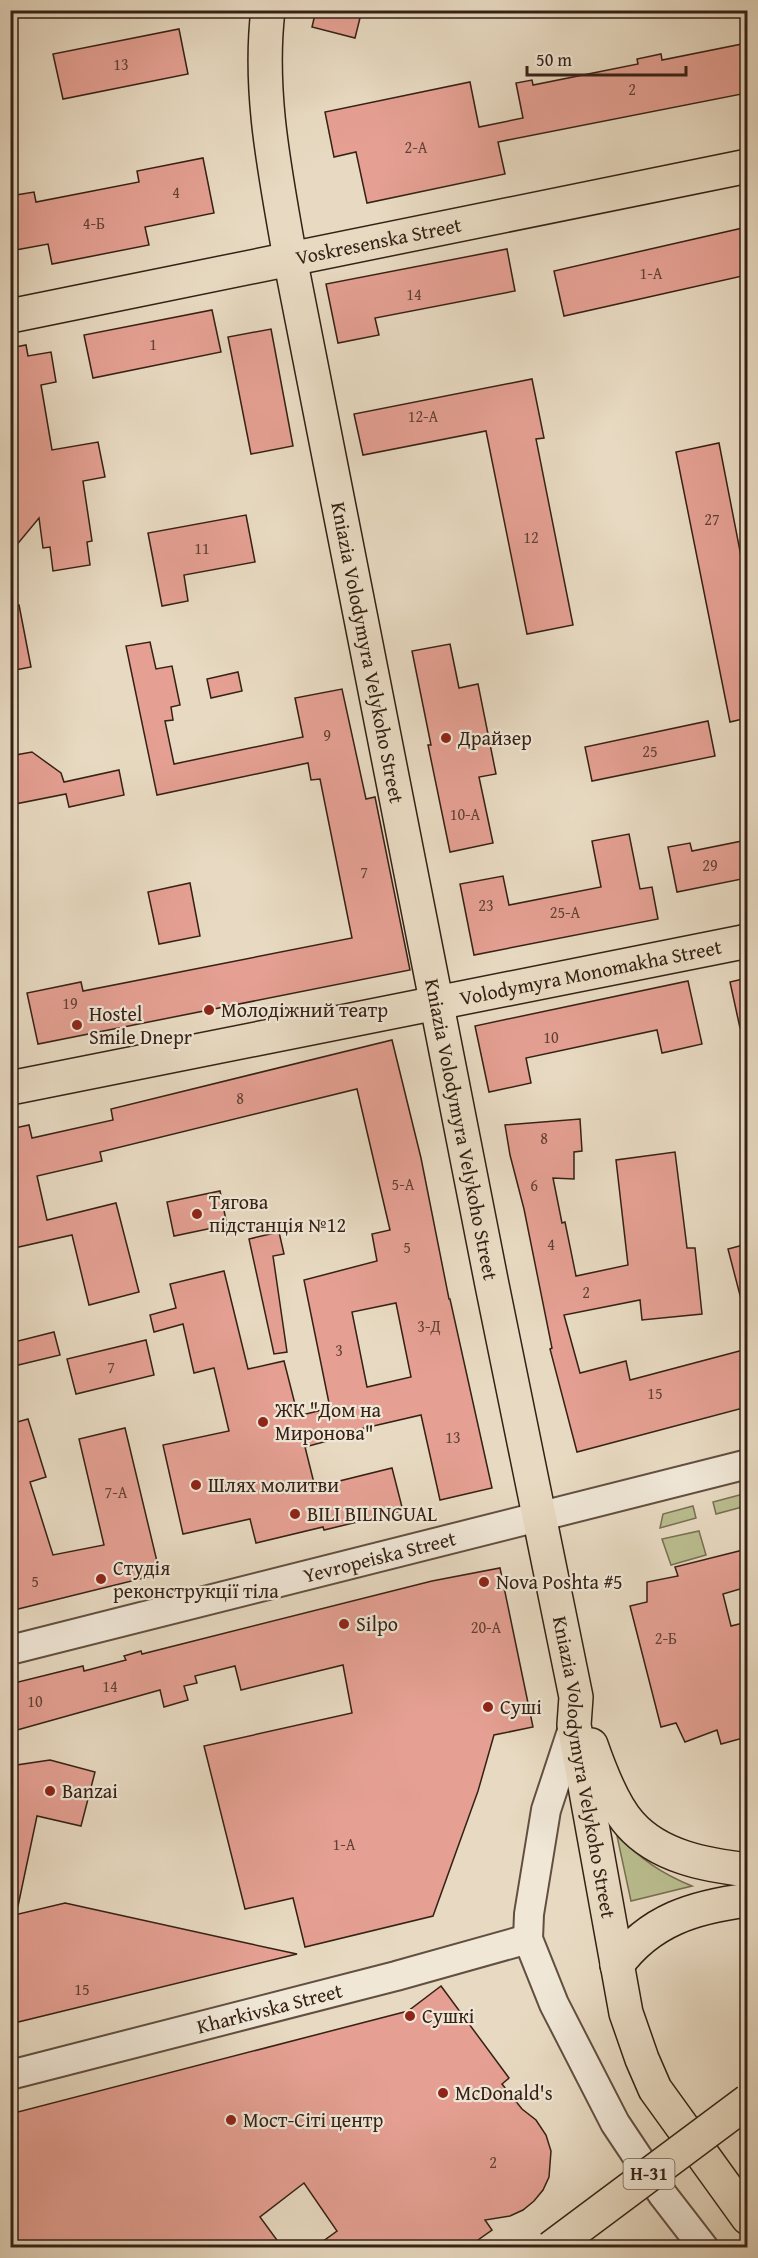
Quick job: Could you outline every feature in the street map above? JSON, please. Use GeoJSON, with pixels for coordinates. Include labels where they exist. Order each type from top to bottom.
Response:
{"type":"FeatureCollection","features":[{"type":"Feature","properties":{"kind":"main road","name":"Kniazia Volodymyra Velykoho Street"},"geometry":{"type":"LineString","coordinates":[[268,10],[265,54],[266,116],[290,258],[539,1517],[627,2013],[642,2059],[656,2089],[747,2218]]}},
{"type":"Feature","properties":{"kind":"main road","name":"Voskresenska Street"},"geometry":{"type":"LineString","coordinates":[[10,316],[747,166]]}},
{"type":"Feature","properties":{"kind":"main road","name":"Volodymyra Monomakha Street"},"geometry":{"type":"LineString","coordinates":[[10,1088],[747,941]]}},
{"type":"Feature","properties":{"kind":"main road"},"geometry":{"type":"LineString","coordinates":[[575,1711],[614,1798],[630,1824],[658,1846],[680,1857],[720,1867],[747,1870]]}},
{"type":"Feature","properties":{"kind":"main road"},"geometry":{"type":"LineString","coordinates":[[617,1965],[630,1947],[658,1926],[683,1914],[711,1905],[747,1900]]}},
{"type":"Feature","properties":{"kind":"main road","name":"Н-31"},"geometry":{"type":"LineString","coordinates":[[551,2247],[747,2101]]}},
{"type":"Feature","properties":{"kind":"street","name":"Yevropeiska Street"},"geometry":{"type":"LineString","coordinates":[[10,1650],[747,1464]]}},
{"type":"Feature","properties":{"kind":"street"},"geometry":{"type":"LineString","coordinates":[[575,1711],[546,1810],[529,1914],[528,1939],[563,2022],[615,2122],[663,2196],[704,2247]]}},
{"type":"Feature","properties":{"kind":"street","name":"Kharkivska Street"},"geometry":{"type":"LineString","coordinates":[[10,2075],[396,1976],[528,1939]]}},
{"type":"Feature","properties":{"kind":"green space"},"geometry":{"type":"Polygon","coordinates":[[[747,1493],[747,1509],[746,1506],[716,1514],[713,1502],[747,1493]]]}},
{"type":"Feature","properties":{"kind":"green space"},"geometry":{"type":"Polygon","coordinates":[[[693,1506],[696,1518],[660,1528],[663,1514],[693,1506]]]}},
{"type":"Feature","properties":{"kind":"green space"},"geometry":{"type":"Polygon","coordinates":[[[699,1531],[706,1555],[671,1565],[662,1539],[699,1531]]]}},
{"type":"Feature","properties":{"kind":"green space"},"geometry":{"type":"Polygon","coordinates":[[[617,1836],[652,1865],[692,1886],[631,1901],[617,1836]]]}},
{"type":"Feature","properties":{"kind":"building"},"geometry":{"type":"Polygon","coordinates":[[[316,10],[362,10],[355,38],[312,27],[316,10]]]}},
{"type":"Feature","properties":{"kind":"building"},"geometry":{"type":"Polygon","coordinates":[[[179,29],[188,74],[63,99],[53,54],[179,29]]]}},
{"type":"Feature","properties":{"kind":"building"},"geometry":{"type":"Polygon","coordinates":[[[747,43],[747,93],[498,142],[505,174],[367,203],[356,152],[334,157],[325,112],[470,82],[479,127],[523,118],[516,83],[532,80],[533,85],[638,64],[637,59],[661,54],[662,60],[747,43]]]}},
{"type":"Feature","properties":{"kind":"building"},"geometry":{"type":"Polygon","coordinates":[[[203,158],[214,213],[145,227],[149,245],[52,264],[48,244],[10,251],[10,196],[34,192],[36,202],[139,182],[137,171],[203,158]]]}},
{"type":"Feature","properties":{"kind":"building"},"geometry":{"type":"Polygon","coordinates":[[[747,227],[747,275],[564,316],[554,271],[747,227]]]}},
{"type":"Feature","properties":{"kind":"building"},"geometry":{"type":"Polygon","coordinates":[[[507,249],[515,291],[375,318],[379,335],[338,343],[326,284],[507,249]]]}},
{"type":"Feature","properties":{"kind":"building"},"geometry":{"type":"Polygon","coordinates":[[[212,310],[221,352],[93,378],[84,335],[212,310]]]}},
{"type":"Feature","properties":{"kind":"building"},"geometry":{"type":"Polygon","coordinates":[[[271,329],[293,446],[251,454],[228,337],[271,329]]]}},
{"type":"Feature","properties":{"kind":"building"},"geometry":{"type":"Polygon","coordinates":[[[26,345],[28,356],[51,352],[56,382],[41,385],[52,450],[98,442],[105,477],[83,481],[92,541],[87,542],[90,565],[53,571],[50,547],[43,548],[39,518],[10,553],[10,348],[26,345]]]}},
{"type":"Feature","properties":{"kind":"building"},"geometry":{"type":"Polygon","coordinates":[[[532,379],[544,438],[536,439],[573,625],[527,634],[486,431],[363,455],[354,414],[532,379]]]}},
{"type":"Feature","properties":{"kind":"building"},"geometry":{"type":"Polygon","coordinates":[[[719,443],[747,587],[747,718],[730,722],[676,452],[719,443]]]}},
{"type":"Feature","properties":{"kind":"building"},"geometry":{"type":"Polygon","coordinates":[[[246,515],[255,562],[184,575],[188,601],[162,606],[148,533],[246,515]]]}},
{"type":"Feature","properties":{"kind":"building"},"geometry":{"type":"Polygon","coordinates":[[[19,605],[31,667],[10,671],[10,606],[19,605]]]}},
{"type":"Feature","properties":{"kind":"building"},"geometry":{"type":"Polygon","coordinates":[[[150,642],[156,669],[172,666],[180,705],[171,707],[173,720],[165,721],[174,764],[303,737],[295,698],[342,689],[366,799],[375,797],[410,970],[38,1044],[27,993],[81,982],[83,991],[352,938],[320,779],[311,780],[308,763],[157,795],[126,646],[150,642]]]}},
{"type":"Feature","properties":{"kind":"building"},"geometry":{"type":"Polygon","coordinates":[[[450,644],[459,688],[478,684],[496,774],[479,777],[493,843],[450,852],[412,651],[450,644]]]}},
{"type":"Feature","properties":{"kind":"building"},"geometry":{"type":"Polygon","coordinates":[[[238,672],[242,691],[211,698],[207,679],[238,672]]]}},
{"type":"Feature","properties":{"kind":"building"},"geometry":{"type":"Polygon","coordinates":[[[708,721],[715,756],[592,781],[585,747],[708,721]]]}},
{"type":"Feature","properties":{"kind":"building"},"geometry":{"type":"Polygon","coordinates":[[[32,752],[61,773],[64,782],[119,770],[124,795],[69,807],[66,794],[10,805],[10,756],[32,752]]]}},
{"type":"Feature","properties":{"kind":"building"},"geometry":{"type":"Polygon","coordinates":[[[629,834],[640,889],[652,887],[658,919],[474,955],[460,884],[503,876],[509,905],[601,887],[592,841],[629,834]]]}},
{"type":"Feature","properties":{"kind":"building"},"geometry":{"type":"Polygon","coordinates":[[[747,840],[747,878],[677,892],[668,847],[690,843],[692,851],[747,840]]]}},
{"type":"Feature","properties":{"kind":"building"},"geometry":{"type":"Polygon","coordinates":[[[190,883],[200,936],[159,944],[148,892],[190,883]]]}},
{"type":"Feature","properties":{"kind":"building"},"geometry":{"type":"Polygon","coordinates":[[[747,978],[747,1027],[740,1028],[730,982],[747,978]]]}},
{"type":"Feature","properties":{"kind":"building"},"geometry":{"type":"Polygon","coordinates":[[[688,981],[702,1044],[662,1053],[657,1030],[526,1058],[531,1083],[489,1092],[475,1026],[688,981]]]}},
{"type":"Feature","properties":{"kind":"building"},"geometry":{"type":"Polygon","coordinates":[[[392,1040],[421,1158],[449,1299],[492,1488],[440,1500],[421,1415],[330,1436],[331,1440],[305,1447],[315,1487],[392,1468],[403,1511],[256,1543],[250,1519],[183,1534],[163,1445],[229,1431],[214,1368],[194,1373],[183,1324],[154,1332],[150,1315],[176,1308],[170,1284],[224,1271],[248,1369],[284,1361],[298,1416],[330,1408],[304,1280],[377,1261],[372,1234],[390,1230],[357,1089],[100,1152],[102,1161],[37,1176],[47,1220],[116,1203],[139,1292],[89,1305],[72,1235],[10,1249],[10,1129],[29,1125],[32,1138],[113,1120],[111,1109],[392,1040]],[[396,1303],[352,1312],[367,1387],[411,1377],[396,1303]]]}},
{"type":"Feature","properties":{"kind":"building"},"geometry":{"type":"Polygon","coordinates":[[[580,1119],[582,1151],[574,1152],[574,1179],[553,1178],[576,1276],[628,1265],[616,1160],[675,1152],[687,1248],[695,1248],[702,1314],[642,1320],[640,1300],[564,1315],[580,1373],[626,1361],[630,1380],[747,1349],[747,1407],[577,1452],[550,1349],[552,1348],[505,1125],[580,1119]]]}},
{"type":"Feature","properties":{"kind":"building","name":"Тягова пiдстанцiя №12"},"geometry":{"type":"Polygon","coordinates":[[[220,1191],[227,1225],[174,1236],[167,1202],[220,1191]]]}},
{"type":"Feature","properties":{"kind":"building"},"geometry":{"type":"Polygon","coordinates":[[[279,1232],[284,1254],[273,1256],[287,1352],[274,1354],[249,1239],[279,1232]]]}},
{"type":"Feature","properties":{"kind":"building"},"geometry":{"type":"Polygon","coordinates":[[[747,1244],[747,1302],[742,1303],[728,1249],[747,1244]]]}},
{"type":"Feature","properties":{"kind":"building"},"geometry":{"type":"Polygon","coordinates":[[[54,1332],[60,1355],[10,1367],[10,1343],[54,1332]]]}},
{"type":"Feature","properties":{"kind":"building"},"geometry":{"type":"Polygon","coordinates":[[[146,1340],[154,1375],[76,1394],[67,1359],[146,1340]]]}},
{"type":"Feature","properties":{"kind":"building"},"geometry":{"type":"Polygon","coordinates":[[[28,1419],[46,1477],[30,1482],[53,1555],[104,1545],[79,1439],[125,1428],[160,1574],[10,1611],[10,1424],[28,1419]]]}},
{"type":"Feature","properties":{"kind":"building"},"geometry":{"type":"Polygon","coordinates":[[[747,1549],[747,1587],[723,1594],[731,1626],[747,1622],[747,1667],[742,1668],[747,1690],[747,1737],[721,1744],[717,1730],[685,1742],[676,1723],[661,1727],[630,1606],[647,1602],[647,1582],[678,1576],[675,1567],[747,1549]]]}},
{"type":"Feature","properties":{"kind":"building"},"geometry":{"type":"Polygon","coordinates":[[[500,1568],[533,1727],[494,1735],[478,1791],[433,1916],[305,1947],[293,1898],[245,1909],[204,1746],[352,1713],[343,1665],[241,1690],[235,1666],[195,1676],[197,1683],[184,1686],[188,1700],[164,1707],[160,1690],[10,1732],[10,1684],[83,1666],[84,1671],[126,1660],[124,1656],[141,1651],[142,1654],[432,1581],[500,1568]]]}},
{"type":"Feature","properties":{"kind":"building","name":"Banzai"},"geometry":{"type":"Polygon","coordinates":[[[50,1760],[95,1772],[81,1826],[37,1816],[18,1906],[10,1905],[10,1766],[50,1760]]]}},
{"type":"Feature","properties":{"kind":"building"},"geometry":{"type":"Polygon","coordinates":[[[65,1903],[297,1954],[10,2024],[10,1916],[65,1903]]]}},
{"type":"Feature","properties":{"kind":"building","name":"Мост-Сіті центр"},"geometry":{"type":"Polygon","coordinates":[[[441,1986],[509,2078],[502,2084],[522,2109],[536,2120],[546,2135],[551,2151],[549,2177],[543,2190],[534,2201],[523,2210],[510,2216],[485,2220],[492,2230],[468,2247],[315,2247],[337,2231],[304,2183],[260,2217],[282,2247],[10,2247],[10,2114],[408,2011],[441,1986]]]}},
{"type":"Feature","properties":{"kind":"place","name":"Драйзер"},"geometry":{"type":"Point","coordinates":[446,738]}},
{"type":"Feature","properties":{"kind":"place","name":"Молодіжний театр"},"geometry":{"type":"Point","coordinates":[209,1010]}},
{"type":"Feature","properties":{"kind":"place","name":"Hostel Smile Dnepr"},"geometry":{"type":"Point","coordinates":[77,1025]}},
{"type":"Feature","properties":{"kind":"place","name":"Тягова пiдстанцiя №12"},"geometry":{"type":"Point","coordinates":[197,1214]}},
{"type":"Feature","properties":{"kind":"place","name":"ЖК \"Дом на Миронова\""},"geometry":{"type":"Point","coordinates":[263,1422]}},
{"type":"Feature","properties":{"kind":"place","name":"Шлях молитви"},"geometry":{"type":"Point","coordinates":[196,1485]}},
{"type":"Feature","properties":{"kind":"place","name":"BILI BILINGUAL"},"geometry":{"type":"Point","coordinates":[295,1514]}},
{"type":"Feature","properties":{"kind":"place","name":"Студія реконструкції тіла"},"geometry":{"type":"Point","coordinates":[101,1579]}},
{"type":"Feature","properties":{"kind":"place","name":"Nova Poshta #5"},"geometry":{"type":"Point","coordinates":[484,1582]}},
{"type":"Feature","properties":{"kind":"place","name":"Silpo"},"geometry":{"type":"Point","coordinates":[344,1624]}},
{"type":"Feature","properties":{"kind":"place","name":"Суші"},"geometry":{"type":"Point","coordinates":[488,1707]}},
{"type":"Feature","properties":{"kind":"place","name":"Banzai"},"geometry":{"type":"Point","coordinates":[50,1791]}},
{"type":"Feature","properties":{"kind":"place","name":"Сушкі"},"geometry":{"type":"Point","coordinates":[410,2016]}},
{"type":"Feature","properties":{"kind":"place","name":"McDonald's"},"geometry":{"type":"Point","coordinates":[443,2093]}},
{"type":"Feature","properties":{"kind":"place","name":"Мост-Сіті центр"},"geometry":{"type":"Point","coordinates":[231,2120]}}]}
